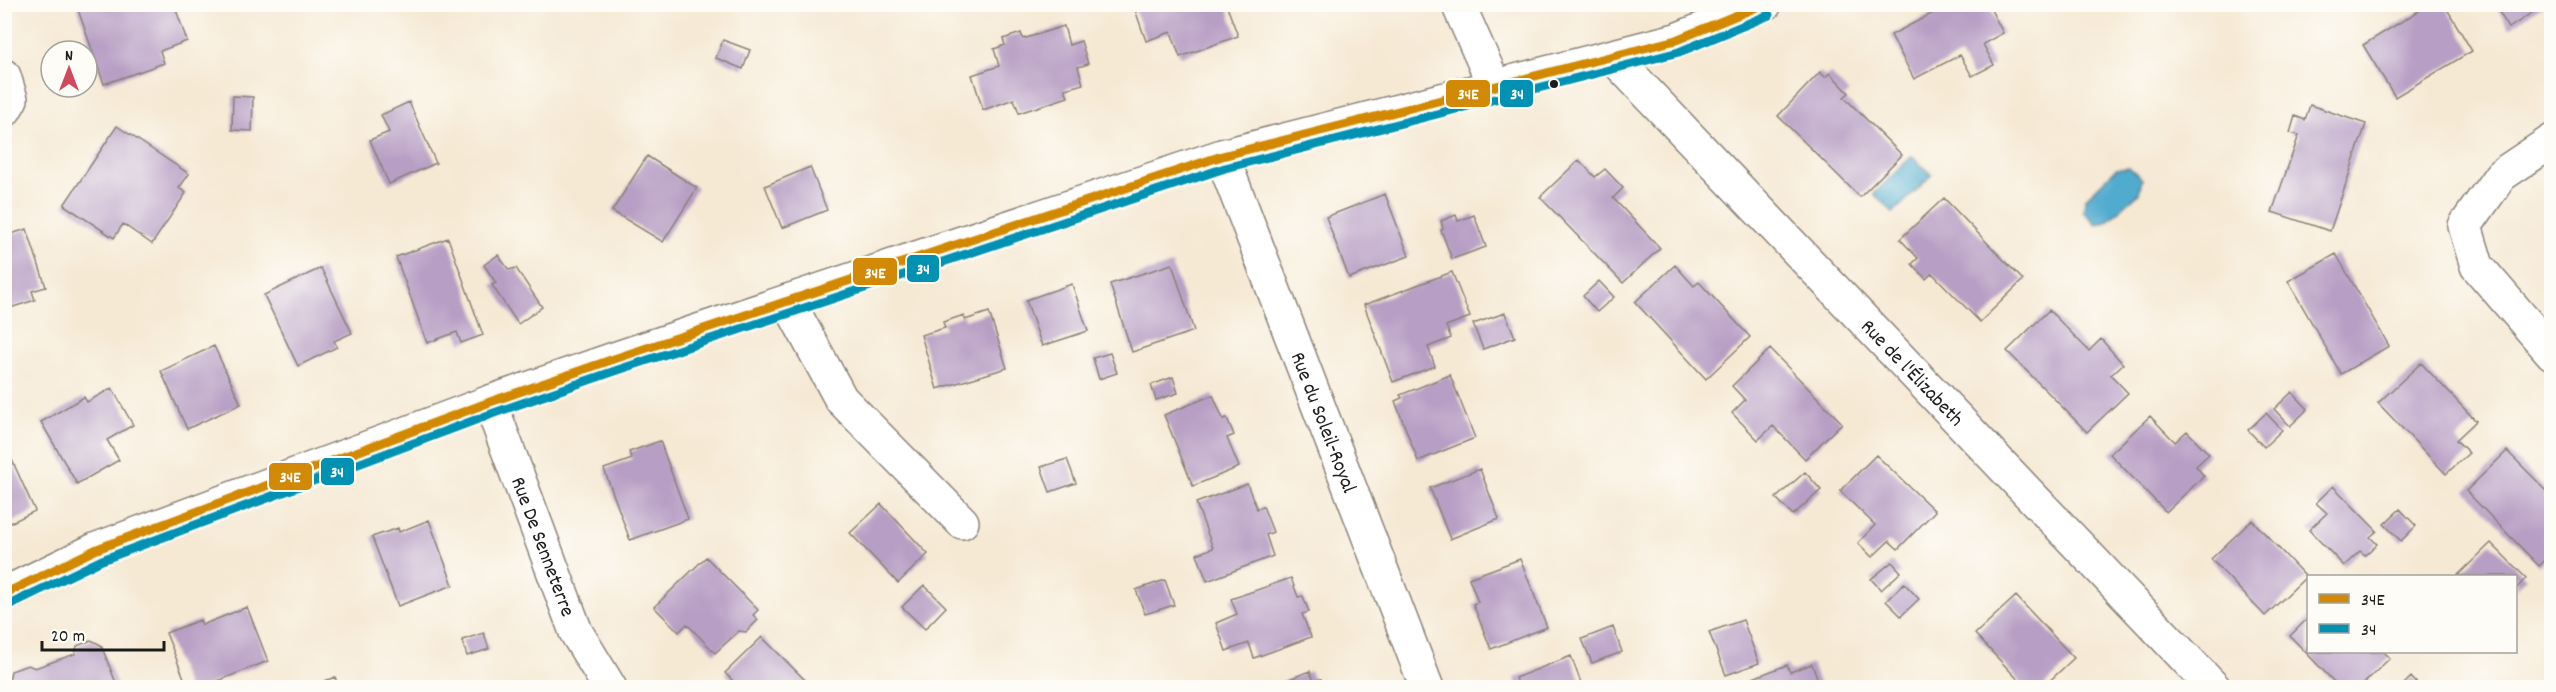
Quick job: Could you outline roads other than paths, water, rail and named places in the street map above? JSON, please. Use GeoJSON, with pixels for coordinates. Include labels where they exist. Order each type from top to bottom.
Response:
{"type":"FeatureCollection","features":[{"type":"Feature","properties":{"kind":"street"},"geometry":{"type":"LineString","coordinates":[[1458,4],[1495,87]]}},
{"type":"Feature","properties":{"kind":"street"},"geometry":{"type":"LineString","coordinates":[[4,594],[97,549],[490,402],[788,301],[1222,156],[1676,40],[1765,4]]}},
{"type":"Feature","properties":{"kind":"street","name":"Rue de l'Élizabeth"},"geometry":{"type":"LineString","coordinates":[[1613,57],[2214,687]]}},
{"type":"Feature","properties":{"kind":"street"},"geometry":{"type":"LineString","coordinates":[[4,76],[11,99],[4,111]]}},
{"type":"Feature","properties":{"kind":"street"},"geometry":{"type":"LineString","coordinates":[[2552,141],[2501,175],[2465,226],[2477,266],[2552,353]]}},
{"type":"Feature","properties":{"kind":"street","name":"Rue du Soleil-Royal"},"geometry":{"type":"LineString","coordinates":[[1222,156],[1426,687]]}},
{"type":"Feature","properties":{"kind":"street"},"geometry":{"type":"LineString","coordinates":[[788,301],[841,399],[962,522]]}},
{"type":"Feature","properties":{"kind":"street","name":"Rue De Senneterre"},"geometry":{"type":"LineString","coordinates":[[490,402],[576,632],[610,687]]}},
{"type":"Feature","properties":{"kind":"water"},"geometry":{"type":"Polygon","coordinates":[[[1912,156],[1932,175],[1893,213],[1874,194],[1912,156]]]}},
{"type":"Feature","properties":{"kind":"water"},"geometry":{"type":"Polygon","coordinates":[[[2129,167],[2142,179],[2139,193],[2106,222],[2096,224],[2083,211],[2086,198],[2116,169],[2129,167]]]}}]}
